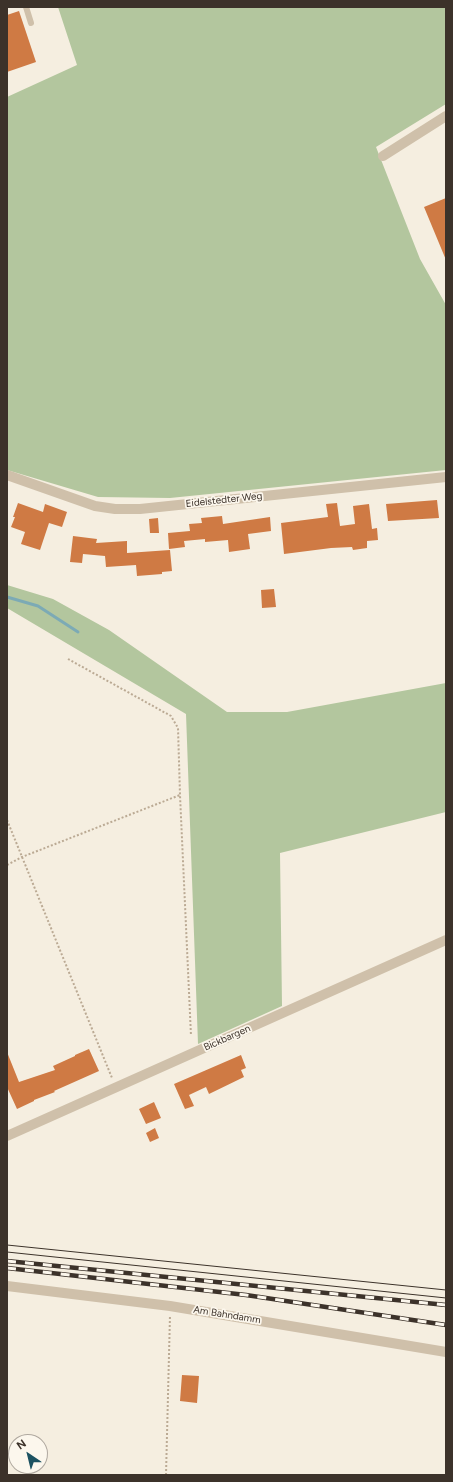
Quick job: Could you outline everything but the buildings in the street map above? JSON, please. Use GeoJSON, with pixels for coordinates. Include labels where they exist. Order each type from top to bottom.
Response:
{"type":"FeatureCollection","features":[{"type":"Feature","properties":{"kind":"street"},"geometry":{"type":"LineString","coordinates":[[383,156],[446,116]]}},
{"type":"Feature","properties":{"kind":"street","name":"Eidelstedter Weg"},"geometry":{"type":"LineString","coordinates":[[7,475],[95,506],[116,509],[140,509],[446,477]]}},
{"type":"Feature","properties":{"kind":"street","name":"Bickbargen"},"geometry":{"type":"LineString","coordinates":[[7,1136],[446,940]]}},
{"type":"Feature","properties":{"kind":"street","name":"Am Bahndamm"},"geometry":{"type":"LineString","coordinates":[[7,1286],[170,1306],[446,1352]]}},
{"type":"Feature","properties":{"kind":"lane"},"geometry":{"type":"LineString","coordinates":[[26,7],[31,23]]}},
{"type":"Feature","properties":{"kind":"path"},"geometry":{"type":"LineString","coordinates":[[68,659],[171,716],[178,728],[191,1036]]}},
{"type":"Feature","properties":{"kind":"path"},"geometry":{"type":"LineString","coordinates":[[7,865],[22,857],[180,795]]}},
{"type":"Feature","properties":{"kind":"path"},"geometry":{"type":"LineString","coordinates":[[7,820],[116,1087]]}},
{"type":"Feature","properties":{"kind":"path"},"geometry":{"type":"LineString","coordinates":[[166,1475],[170,1306]]}},
{"type":"Feature","properties":{"kind":"green space"},"geometry":{"type":"Polygon","coordinates":[[[58,7],[446,7],[446,104],[376,147],[420,259],[446,305],[446,470],[170,498],[98,497],[7,470],[7,97],[77,65],[58,7]]]}},
{"type":"Feature","properties":{"kind":"green space"},"geometry":{"type":"Polygon","coordinates":[[[7,585],[53,599],[109,630],[227,712],[287,712],[446,683],[446,812],[280,853],[282,1006],[198,1044],[186,714],[7,608],[7,585]]]}},
{"type":"Feature","properties":{"kind":"waterway"},"geometry":{"type":"LineString","coordinates":[[7,597],[38,606],[78,632]]}},
{"type":"Feature","properties":{"kind":"tram line"},"geometry":{"type":"LineString","coordinates":[[7,1245],[446,1290]]}},
{"type":"Feature","properties":{"kind":"tram line"},"geometry":{"type":"LineString","coordinates":[[7,1252],[446,1298]]}},
{"type":"Feature","properties":{"kind":"railway"},"geometry":{"type":"LineString","coordinates":[[7,1261],[446,1305]]}},
{"type":"Feature","properties":{"kind":"railway"},"geometry":{"type":"LineString","coordinates":[[7,1268],[246,1295],[446,1325]]}}]}
